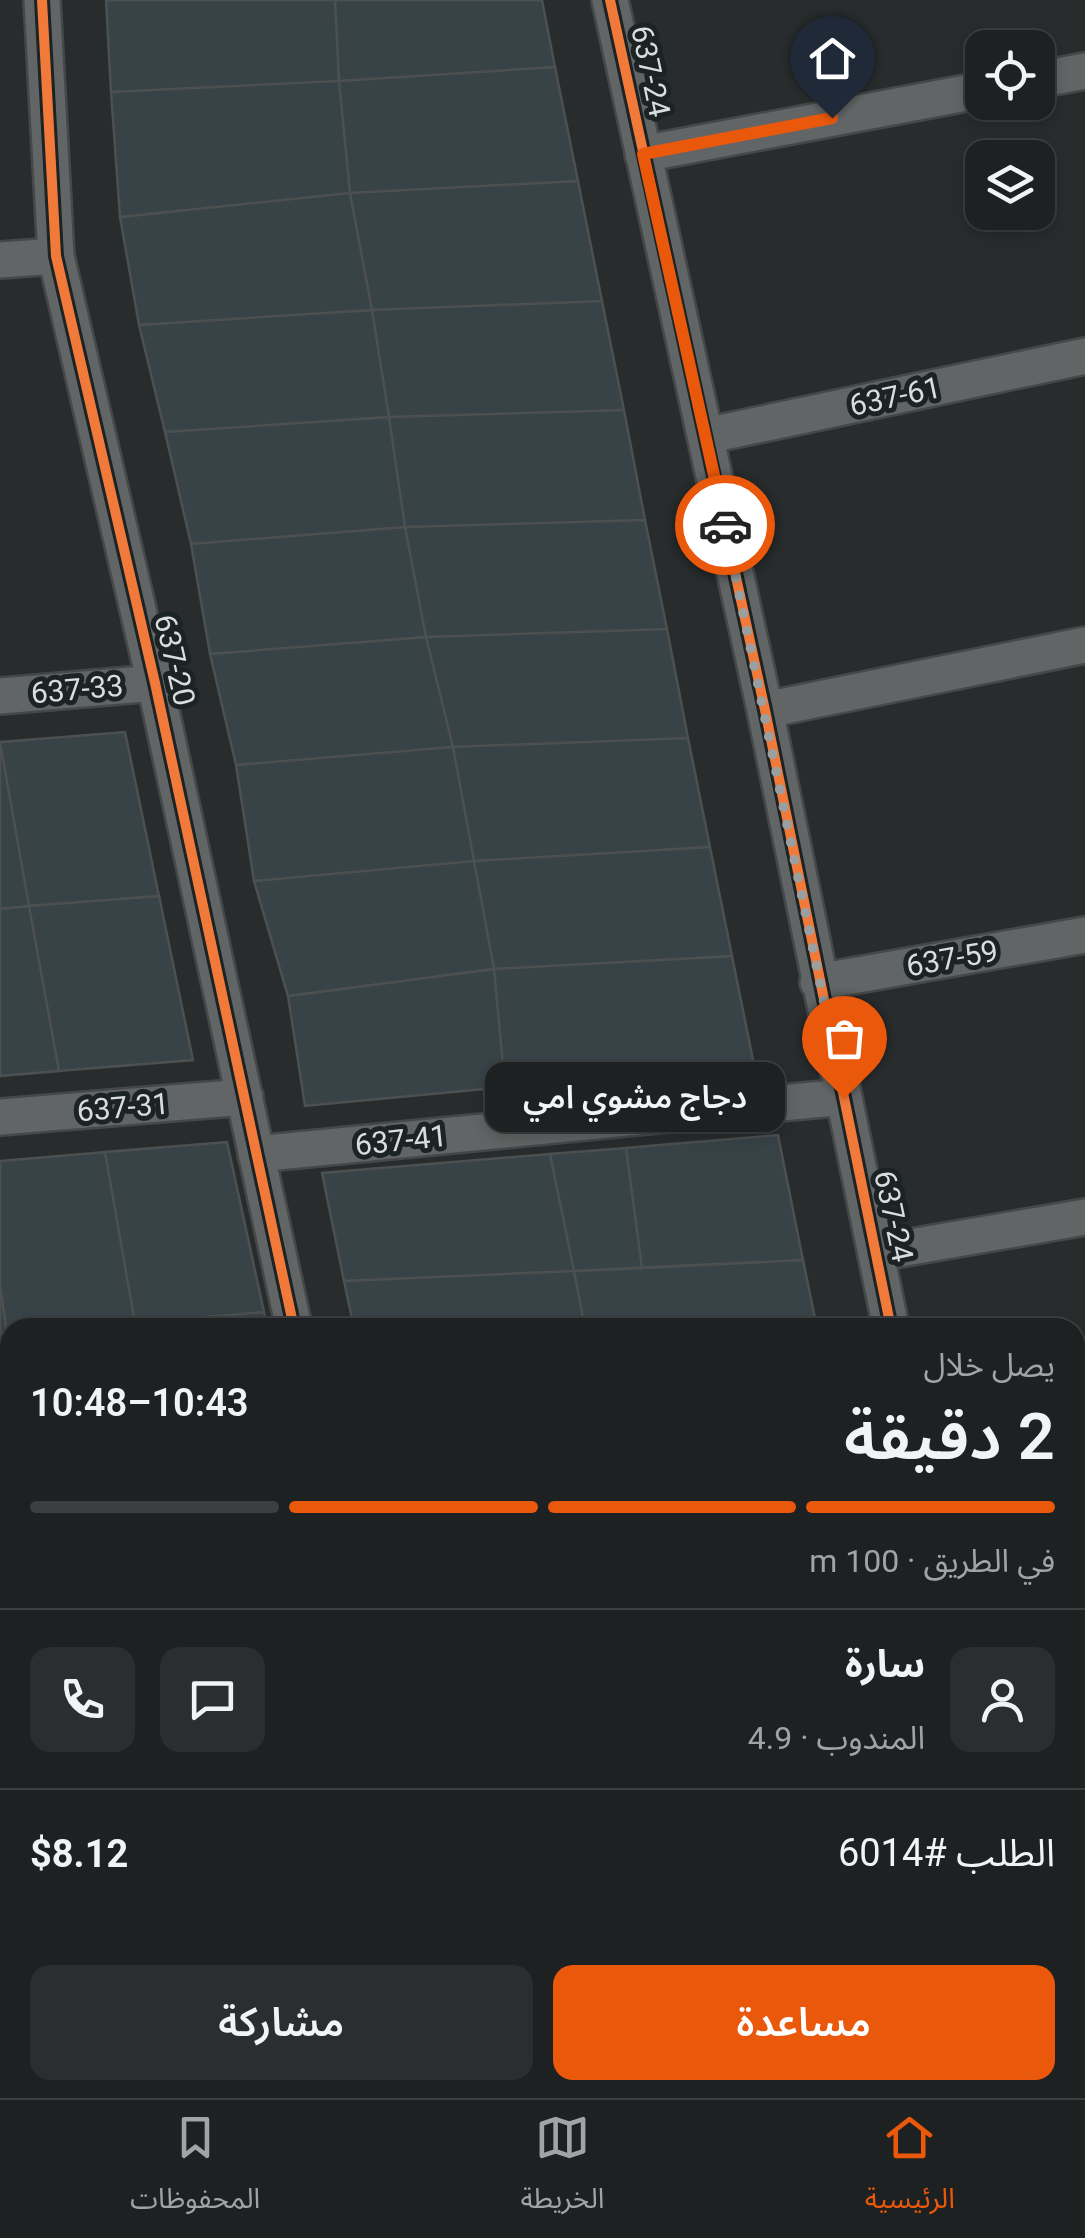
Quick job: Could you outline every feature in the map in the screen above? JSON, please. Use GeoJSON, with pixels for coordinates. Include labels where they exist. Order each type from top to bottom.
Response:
{"type":"FeatureCollection","features":[{"type":"Feature","properties":{"kind":"street","name":"637-20"},"geometry":{"type":"LineString","coordinates":[[42,0],[56,256],[155,683],[292,1318]]}},
{"type":"Feature","properties":{"kind":"street","name":"637-24"},"geometry":{"type":"LineString","coordinates":[[610,0],[765,710],[889,1318]]}},
{"type":"Feature","properties":{"kind":"street"},"geometry":{"type":"LineString","coordinates":[[1055,76],[1085,70]]}},
{"type":"Feature","properties":{"kind":"street"},"geometry":{"type":"LineString","coordinates":[[643,154],[965,93]]}},
{"type":"Feature","properties":{"kind":"street"},"geometry":{"type":"LineString","coordinates":[[0,260],[56,256]]}},
{"type":"Feature","properties":{"kind":"street","name":"637-61"},"geometry":{"type":"LineString","coordinates":[[705,436],[1085,356]]}},
{"type":"Feature","properties":{"kind":"street"},"geometry":{"type":"LineString","coordinates":[[765,710],[1085,645]]}},
{"type":"Feature","properties":{"kind":"street","name":"637-33"},"geometry":{"type":"LineString","coordinates":[[0,696],[155,683]]}},
{"type":"Feature","properties":{"kind":"street","name":"637-59"},"geometry":{"type":"LineString","coordinates":[[818,982],[1085,935]]}},
{"type":"Feature","properties":{"kind":"street","name":"637-31"},"geometry":{"type":"LineString","coordinates":[[0,1117],[245,1098]]}},
{"type":"Feature","properties":{"kind":"street","name":"637-41"},"geometry":{"type":"LineString","coordinates":[[256,1154],[844,1098]]}},
{"type":"Feature","properties":{"kind":"street"},"geometry":{"type":"LineString","coordinates":[[876,1253],[1085,1218]]}},
{"type":"Feature","properties":{"kind":"building"},"geometry":{"type":"Polygon","coordinates":[[[106,0],[335,0],[339,81],[111,92],[106,0]]]}},
{"type":"Feature","properties":{"kind":"building"},"geometry":{"type":"Polygon","coordinates":[[[335,0],[542,0],[555,67],[339,81],[335,0]]]}},
{"type":"Feature","properties":{"kind":"building"},"geometry":{"type":"Polygon","coordinates":[[[555,67],[578,181],[350,193],[339,81],[555,67]]]}},
{"type":"Feature","properties":{"kind":"building"},"geometry":{"type":"Polygon","coordinates":[[[339,81],[350,193],[120,217],[111,92],[339,81]]]}},
{"type":"Feature","properties":{"kind":"building"},"geometry":{"type":"Polygon","coordinates":[[[578,181],[602,301],[372,310],[350,193],[578,181]]]}},
{"type":"Feature","properties":{"kind":"building"},"geometry":{"type":"Polygon","coordinates":[[[350,193],[372,310],[139,325],[120,217],[350,193]]]}},
{"type":"Feature","properties":{"kind":"building"},"geometry":{"type":"Polygon","coordinates":[[[602,301],[624,410],[389,417],[372,310],[602,301]]]}},
{"type":"Feature","properties":{"kind":"building"},"geometry":{"type":"Polygon","coordinates":[[[372,310],[389,417],[165,432],[139,325],[372,310]]]}},
{"type":"Feature","properties":{"kind":"building"},"geometry":{"type":"Polygon","coordinates":[[[624,410],[645,520],[405,527],[389,417],[624,410]]]}},
{"type":"Feature","properties":{"kind":"building"},"geometry":{"type":"Polygon","coordinates":[[[389,417],[405,527],[191,544],[165,432],[389,417]]]}},
{"type":"Feature","properties":{"kind":"building"},"geometry":{"type":"Polygon","coordinates":[[[645,520],[667,629],[426,637],[405,527],[645,520]]]}},
{"type":"Feature","properties":{"kind":"building"},"geometry":{"type":"Polygon","coordinates":[[[405,527],[426,637],[210,654],[191,544],[405,527]]]}},
{"type":"Feature","properties":{"kind":"building"},"geometry":{"type":"Polygon","coordinates":[[[667,629],[688,738],[453,747],[426,637],[667,629]]]}},
{"type":"Feature","properties":{"kind":"building"},"geometry":{"type":"Polygon","coordinates":[[[426,637],[453,747],[236,765],[210,654],[426,637]]]}},
{"type":"Feature","properties":{"kind":"building"},"geometry":{"type":"Polygon","coordinates":[[[125,732],[159,896],[29,906],[0,742],[125,732]]]}},
{"type":"Feature","properties":{"kind":"building"},"geometry":{"type":"Polygon","coordinates":[[[688,738],[710,847],[474,861],[453,747],[688,738]]]}},
{"type":"Feature","properties":{"kind":"building"},"geometry":{"type":"Polygon","coordinates":[[[0,742],[29,906],[0,909],[0,742]]]}},
{"type":"Feature","properties":{"kind":"building"},"geometry":{"type":"Polygon","coordinates":[[[453,747],[474,861],[254,881],[236,765],[453,747]]]}},
{"type":"Feature","properties":{"kind":"building"},"geometry":{"type":"Polygon","coordinates":[[[710,847],[732,956],[494,969],[474,861],[710,847]]]}},
{"type":"Feature","properties":{"kind":"building"},"geometry":{"type":"Polygon","coordinates":[[[474,861],[494,969],[288,996],[254,881],[474,861]]]}},
{"type":"Feature","properties":{"kind":"building"},"geometry":{"type":"Polygon","coordinates":[[[159,896],[193,1060],[59,1071],[29,906],[159,896]]]}},
{"type":"Feature","properties":{"kind":"building"},"geometry":{"type":"Polygon","coordinates":[[[29,906],[59,1071],[0,1076],[0,909],[29,906]]]}},
{"type":"Feature","properties":{"kind":"building"},"geometry":{"type":"Polygon","coordinates":[[[732,956],[754,1065],[505,1087],[494,969],[732,956]]]}},
{"type":"Feature","properties":{"kind":"building"},"geometry":{"type":"Polygon","coordinates":[[[494,969],[505,1087],[305,1106],[288,996],[494,969]]]}},
{"type":"Feature","properties":{"kind":"building"},"geometry":{"type":"Polygon","coordinates":[[[778,1135],[803,1260],[642,1268],[626,1148],[778,1135]]]}},
{"type":"Feature","properties":{"kind":"building"},"geometry":{"type":"Polygon","coordinates":[[[227,1142],[264,1312],[134,1318],[105,1152],[227,1142]]]}},
{"type":"Feature","properties":{"kind":"building"},"geometry":{"type":"Polygon","coordinates":[[[626,1148],[642,1268],[574,1271],[550,1154],[626,1148]]]}},
{"type":"Feature","properties":{"kind":"building"},"geometry":{"type":"Polygon","coordinates":[[[105,1152],[134,1318],[5,1318],[0,1285],[0,1161],[105,1152]]]}},
{"type":"Feature","properties":{"kind":"building"},"geometry":{"type":"Polygon","coordinates":[[[550,1154],[574,1271],[344,1281],[322,1173],[550,1154]]]}},
{"type":"Feature","properties":{"kind":"building"},"geometry":{"type":"Polygon","coordinates":[[[803,1260],[815,1318],[583,1318],[574,1271],[803,1260]]]}},
{"type":"Feature","properties":{"kind":"building"},"geometry":{"type":"Polygon","coordinates":[[[574,1271],[583,1318],[352,1318],[344,1281],[574,1271]]]}},
{"type":"Feature","properties":{"kind":"building"},"geometry":{"type":"Polygon","coordinates":[[[0,1285],[5,1318],[0,1318],[0,1285]]]}},
{"type":"Feature","properties":{"kind":"building"},"geometry":{"type":"Polygon","coordinates":[[[264,1312],[265,1318],[194,1318],[264,1312]]]}},
{"type":"Feature","properties":{"kind":"cycle path"},"geometry":{"type":"LineString","coordinates":[[42,0],[56,256],[155,683],[292,1318]]}},
{"type":"Feature","properties":{"kind":"cycle path"},"geometry":{"type":"LineString","coordinates":[[610,0],[765,710],[889,1318]]}},
{"type":"Feature","properties":{"kind":"way so far"},"geometry":{"type":"LineString","coordinates":[[725,525],[844,1098]]}},
{"type":"Feature","properties":{"kind":"place","name":"دجاج مشوي امي"},"geometry":{"type":"Point","coordinates":[844,1098]}},
{"type":"Feature","properties":{"kind":"route"},"geometry":{"type":"LineString","coordinates":[[725,525],[643,154],[832,118]]}}]}
